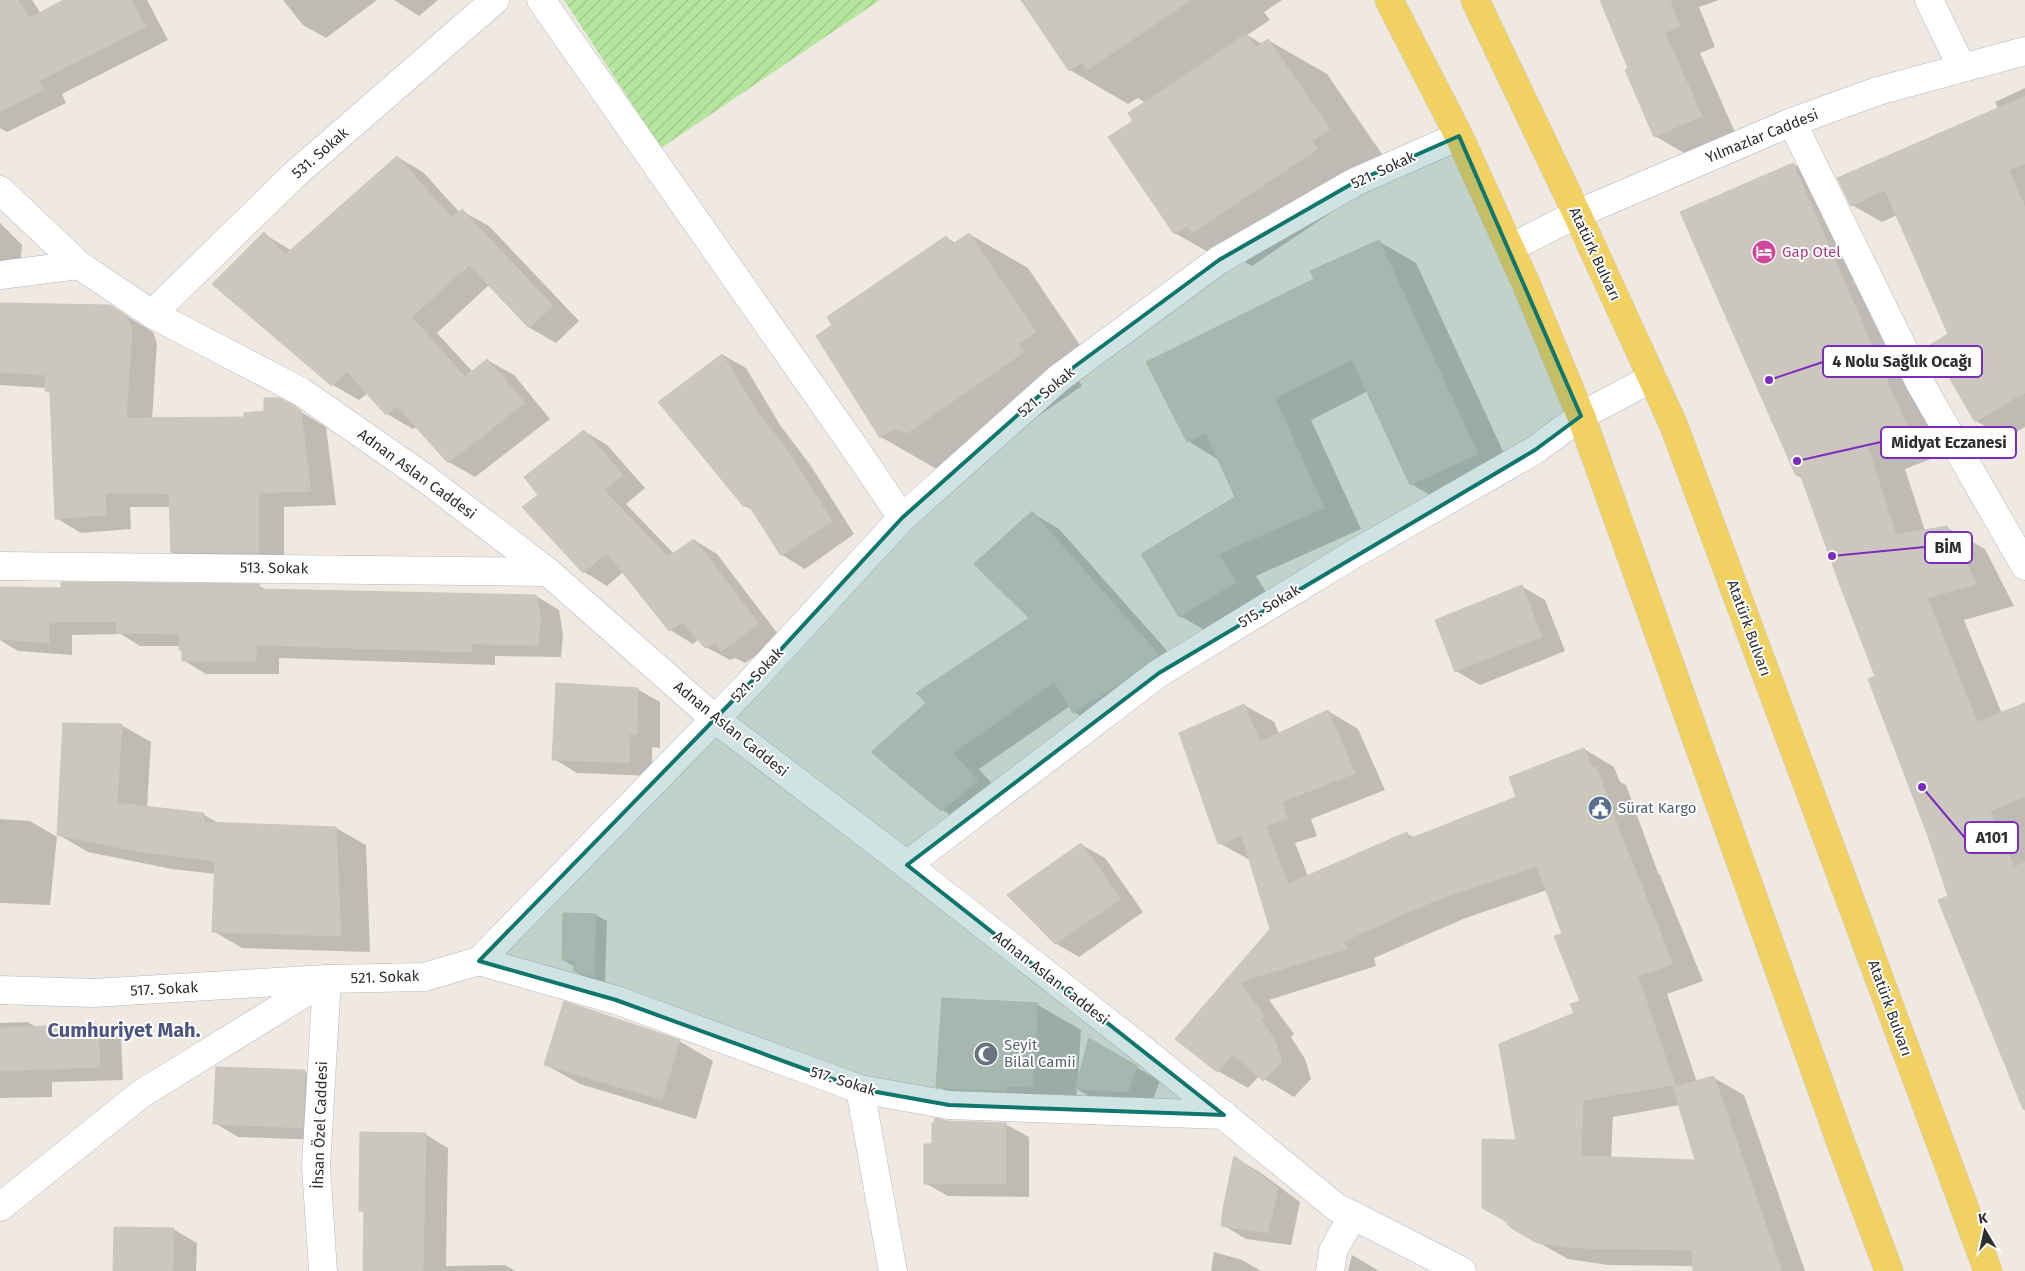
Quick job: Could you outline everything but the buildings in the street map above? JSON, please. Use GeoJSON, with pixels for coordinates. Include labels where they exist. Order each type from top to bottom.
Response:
{"type":"FeatureCollection","features":[{"type":"Feature","properties":{"kind":"main road"},"geometry":{"type":"LineString","coordinates":[[1389,0],[1459,136],[1510,248],[1581,416],[1837,1133],[1889,1271]]}},
{"type":"Feature","properties":{"kind":"main road","name":"Atatürk Bulvarı"},"geometry":{"type":"LineString","coordinates":[[1475,0],[1577,214],[1674,426],[1988,1271]]}},
{"type":"Feature","properties":{"kind":"street","name":"531. Sokak"},"geometry":{"type":"LineString","coordinates":[[152,314],[294,175],[495,0]]}},
{"type":"Feature","properties":{"kind":"street"},"geometry":{"type":"LineString","coordinates":[[541,0],[862,456],[902,518]]}},
{"type":"Feature","properties":{"kind":"street"},"geometry":{"type":"LineString","coordinates":[[1929,0],[1962,68]]}},
{"type":"Feature","properties":{"kind":"street","name":"Yılmazlar Caddesi"},"geometry":{"type":"LineString","coordinates":[[1510,248],[1577,214],[1792,122],[1878,91],[2025,51]]}},
{"type":"Feature","properties":{"kind":"street"},"geometry":{"type":"LineString","coordinates":[[1792,122],[1920,383],[2025,566]]}},
{"type":"Feature","properties":{"kind":"street","name":"521. Sokak"},"geometry":{"type":"LineString","coordinates":[[327,979],[424,977],[479,961],[715,719],[902,518],[1060,378],[1219,260],[1355,182],[1459,136]]}},
{"type":"Feature","properties":{"kind":"street","name":"Adnan Aslan Caddesi"},"geometry":{"type":"LineString","coordinates":[[0,190],[79,265],[152,314],[300,391],[425,478],[548,572],[715,719],[907,865],[1138,1045],[1336,1207],[1462,1271]]}},
{"type":"Feature","properties":{"kind":"street"},"geometry":{"type":"LineString","coordinates":[[0,275],[79,265]]}},
{"type":"Feature","properties":{"kind":"street","name":"515. Sokak"},"geometry":{"type":"LineString","coordinates":[[907,865],[1159,672],[1352,555],[1535,450],[1581,416],[1652,378]]}},
{"type":"Feature","properties":{"kind":"street","name":"513. Sokak"},"geometry":{"type":"LineString","coordinates":[[0,566],[548,572]]}},
{"type":"Feature","properties":{"kind":"street","name":"517. Sokak"},"geometry":{"type":"LineString","coordinates":[[479,961],[616,1000],[860,1089],[949,1105],[1224,1115]]}},
{"type":"Feature","properties":{"kind":"street"},"geometry":{"type":"LineString","coordinates":[[0,1207],[141,1094],[327,979]]}},
{"type":"Feature","properties":{"kind":"street","name":"517. Sokak"},"geometry":{"type":"LineString","coordinates":[[0,990],[93,993],[327,979]]}},
{"type":"Feature","properties":{"kind":"street","name":"İhsan Özel Caddesi"},"geometry":{"type":"LineString","coordinates":[[323,1271],[316,1166],[327,979]]}},
{"type":"Feature","properties":{"kind":"street"},"geometry":{"type":"LineString","coordinates":[[860,1089],[893,1271]]}},
{"type":"Feature","properties":{"kind":"street"},"geometry":{"type":"LineString","coordinates":[[1330,1271],[1333,1251],[1353,1215]]}},
{"type":"Feature","properties":{"kind":"highlighted area"},"geometry":{"type":"Polygon","coordinates":[[[1459,136],[1581,416],[1535,450],[1159,673],[907,865],[1224,1115],[949,1105],[860,1089],[616,1000],[479,961],[750,683],[902,518],[1059,378],[1219,260],[1355,182],[1459,136]]]}},
{"type":"Feature","properties":{"kind":"green space"},"geometry":{"type":"Polygon","coordinates":[[[564,0],[880,0],[661,148],[564,0]]]}},
{"type":"Feature","properties":{"kind":"place","name":"Gap Otel"},"geometry":{"type":"Point","coordinates":[1764,252]}},
{"type":"Feature","properties":{"kind":"place","name":"4 Nolu Sağlık Ocağı"},"geometry":{"type":"Point","coordinates":[1769,380]}},
{"type":"Feature","properties":{"kind":"place","name":"Midyat Eczanesi"},"geometry":{"type":"Point","coordinates":[1797,461]}},
{"type":"Feature","properties":{"kind":"place","name":"BİM"},"geometry":{"type":"Point","coordinates":[1832,556]}},
{"type":"Feature","properties":{"kind":"place","name":"A101"},"geometry":{"type":"Point","coordinates":[1922,787]}},
{"type":"Feature","properties":{"kind":"place","name":"Sürat Kargo"},"geometry":{"type":"Point","coordinates":[1600,808]}},
{"type":"Feature","properties":{"kind":"place","name":"Seyit Bilal Camii"},"geometry":{"type":"Point","coordinates":[986,1054]}},
{"type":"Feature","properties":{"kind":"district","name":"Cumhuriyet Mah."},"geometry":{"type":"Point","coordinates":[124,1030]}}]}
